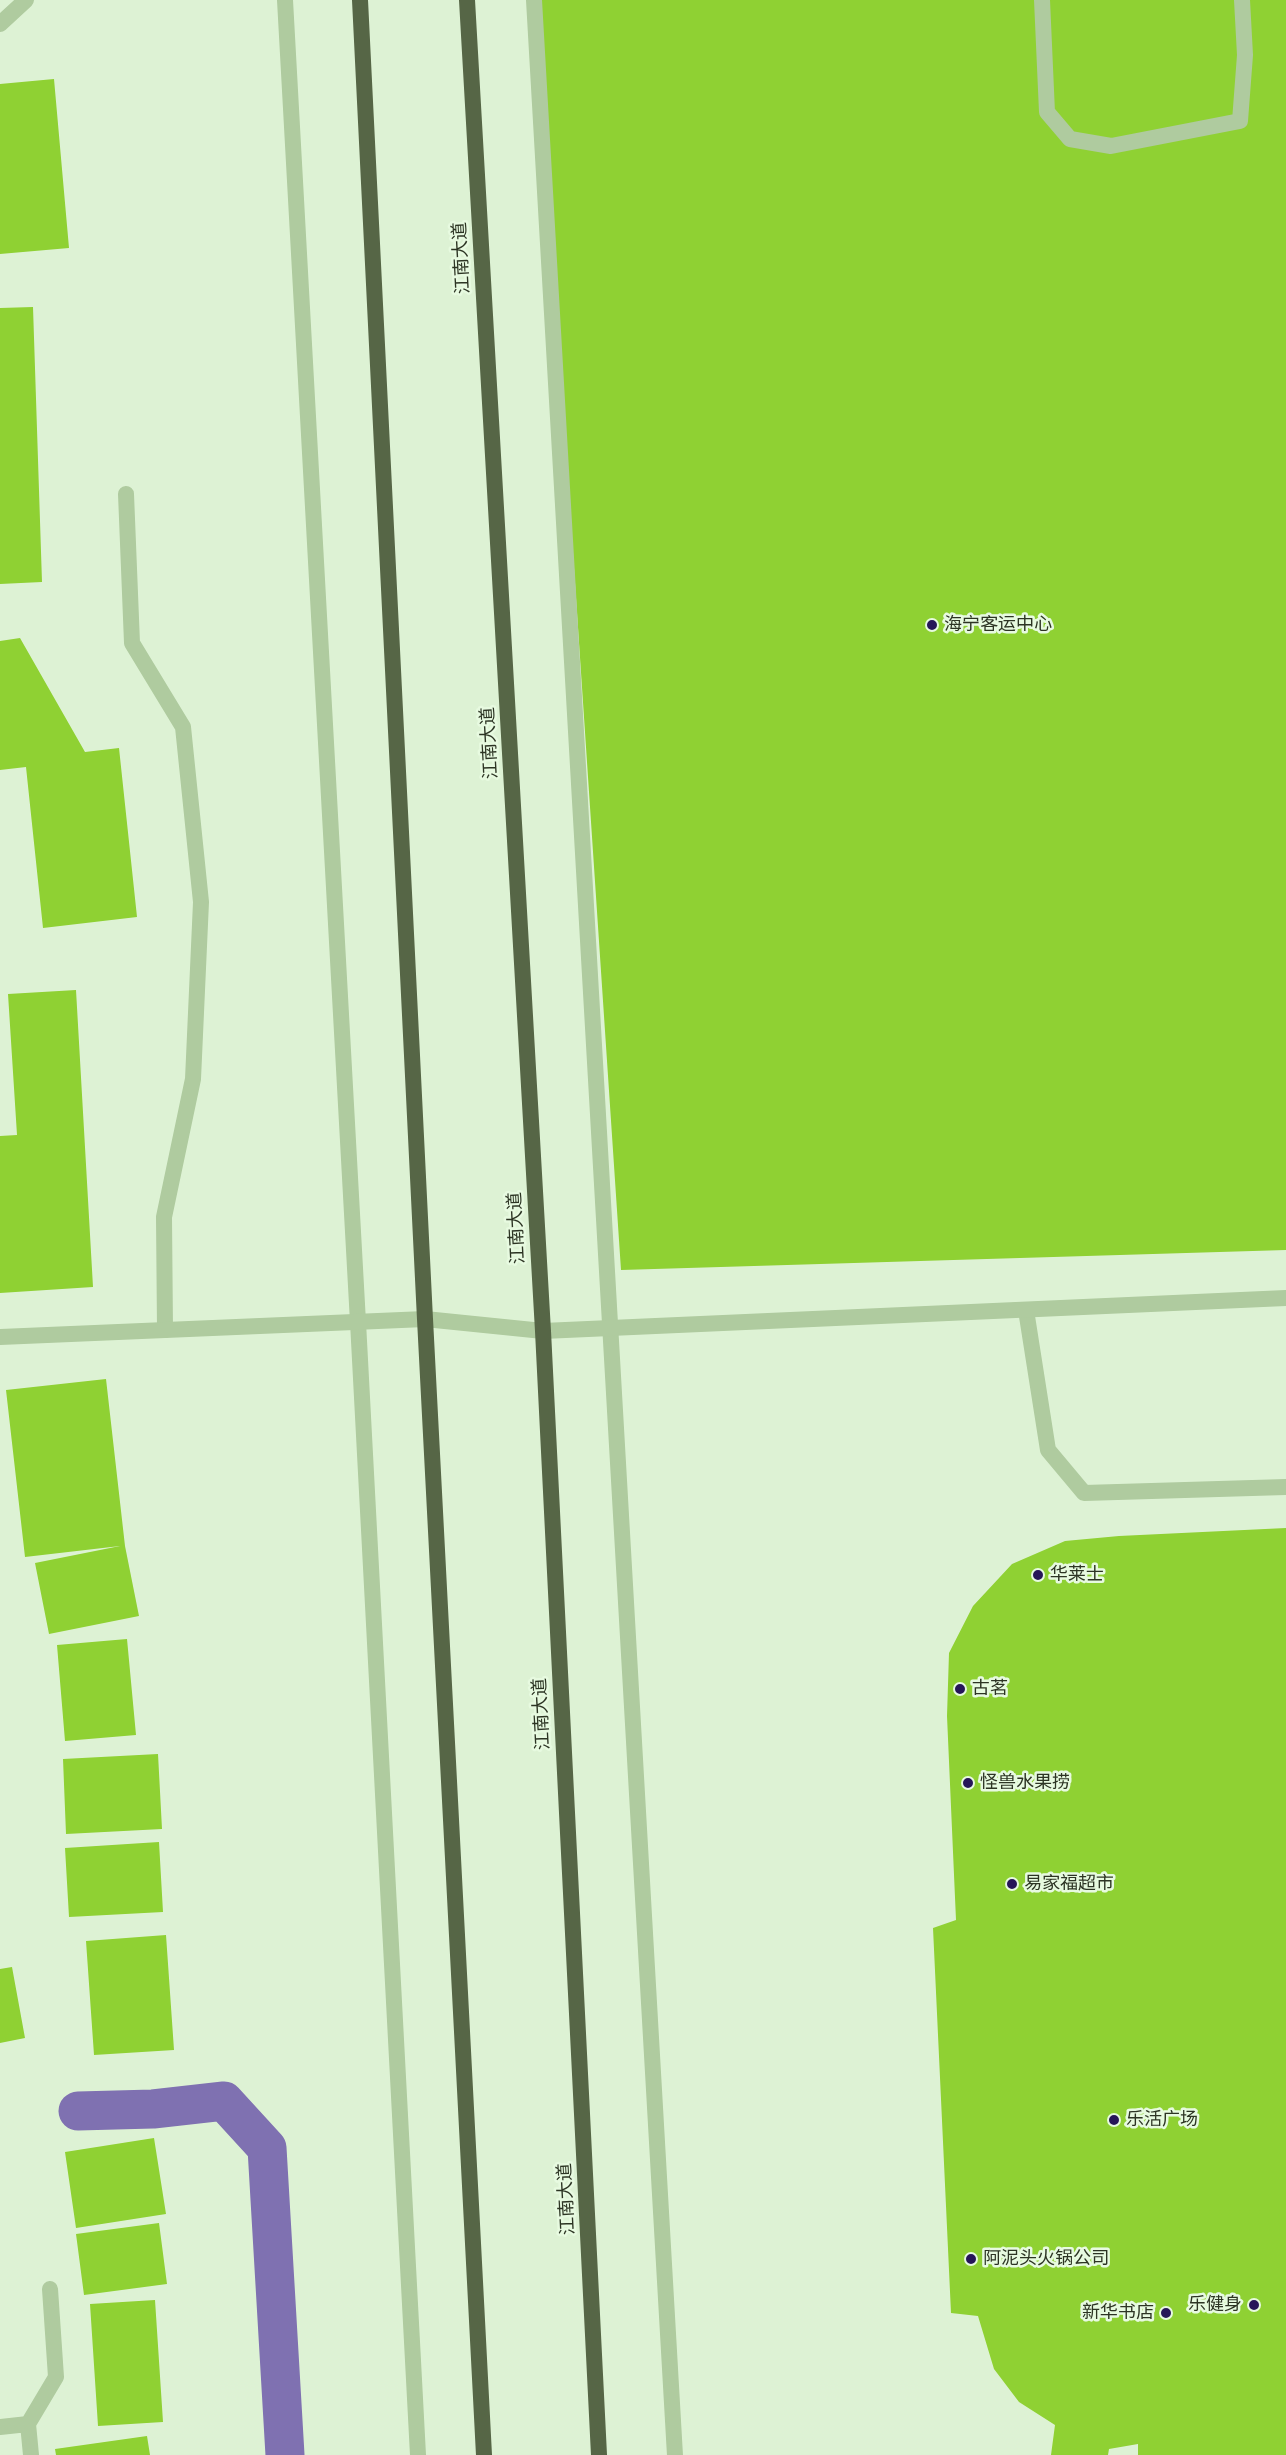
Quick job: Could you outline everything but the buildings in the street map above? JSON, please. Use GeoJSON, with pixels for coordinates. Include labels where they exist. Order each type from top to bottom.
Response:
{"type":"FeatureCollection","features":[{"type":"Feature","properties":{"kind":"highway"},"geometry":{"type":"LineString","coordinates":[[360,0],[484,2455]]}},
{"type":"Feature","properties":{"kind":"highway","name":"江南大道"},"geometry":{"type":"LineString","coordinates":[[467,0],[543,1331],[599,2455]]}},
{"type":"Feature","properties":{"kind":"street"},"geometry":{"type":"LineString","coordinates":[[0,24],[26,0]]}},
{"type":"Feature","properties":{"kind":"street"},"geometry":{"type":"LineString","coordinates":[[285,0],[418,2455]]}},
{"type":"Feature","properties":{"kind":"street"},"geometry":{"type":"LineString","coordinates":[[534,0],[675,2455]]}},
{"type":"Feature","properties":{"kind":"street"},"geometry":{"type":"LineString","coordinates":[[1042,0],[1047,112],[1070,139],[1111,146],[1240,121],[1245,55],[1242,0]]}},
{"type":"Feature","properties":{"kind":"street"},"geometry":{"type":"LineString","coordinates":[[126,494],[132,643],[183,727],[201,902],[193,1079],[164,1217],[165,1330]]}},
{"type":"Feature","properties":{"kind":"street"},"geometry":{"type":"LineString","coordinates":[[0,1337],[425,1319],[543,1331],[1286,1298]]}},
{"type":"Feature","properties":{"kind":"street"},"geometry":{"type":"LineString","coordinates":[[1026,1310],[1048,1450],[1084,1493],[1286,1486]]}},
{"type":"Feature","properties":{"kind":"street"},"geometry":{"type":"LineString","coordinates":[[31,2455],[28,2424],[56,2377],[50,2289]]}},
{"type":"Feature","properties":{"kind":"street"},"geometry":{"type":"LineString","coordinates":[[0,2427],[28,2424]]}},
{"type":"Feature","properties":{"kind":"waterway"},"geometry":{"type":"LineString","coordinates":[[78,2111],[153,2109],[224,2101],[267,2148],[285,2455]]}},
{"type":"Feature","properties":{"kind":"place","name":"海宁客运中心"},"geometry":{"type":"Point","coordinates":[932,625]}},
{"type":"Feature","properties":{"kind":"place","name":"华莱士"},"geometry":{"type":"Point","coordinates":[1038,1575]}},
{"type":"Feature","properties":{"kind":"place","name":"古茗"},"geometry":{"type":"Point","coordinates":[960,1689]}},
{"type":"Feature","properties":{"kind":"place","name":"怪兽水果捞"},"geometry":{"type":"Point","coordinates":[968,1783]}},
{"type":"Feature","properties":{"kind":"place","name":"易家福超市"},"geometry":{"type":"Point","coordinates":[1012,1884]}},
{"type":"Feature","properties":{"kind":"place","name":"乐活广场"},"geometry":{"type":"Point","coordinates":[1114,2120]}},
{"type":"Feature","properties":{"kind":"place","name":"阿泥头火锅公司"},"geometry":{"type":"Point","coordinates":[971,2259]}},
{"type":"Feature","properties":{"kind":"place","name":"乐健身"},"geometry":{"type":"Point","coordinates":[1254,2305]}},
{"type":"Feature","properties":{"kind":"place","name":"新华书店"},"geometry":{"type":"Point","coordinates":[1166,2313]}}]}
